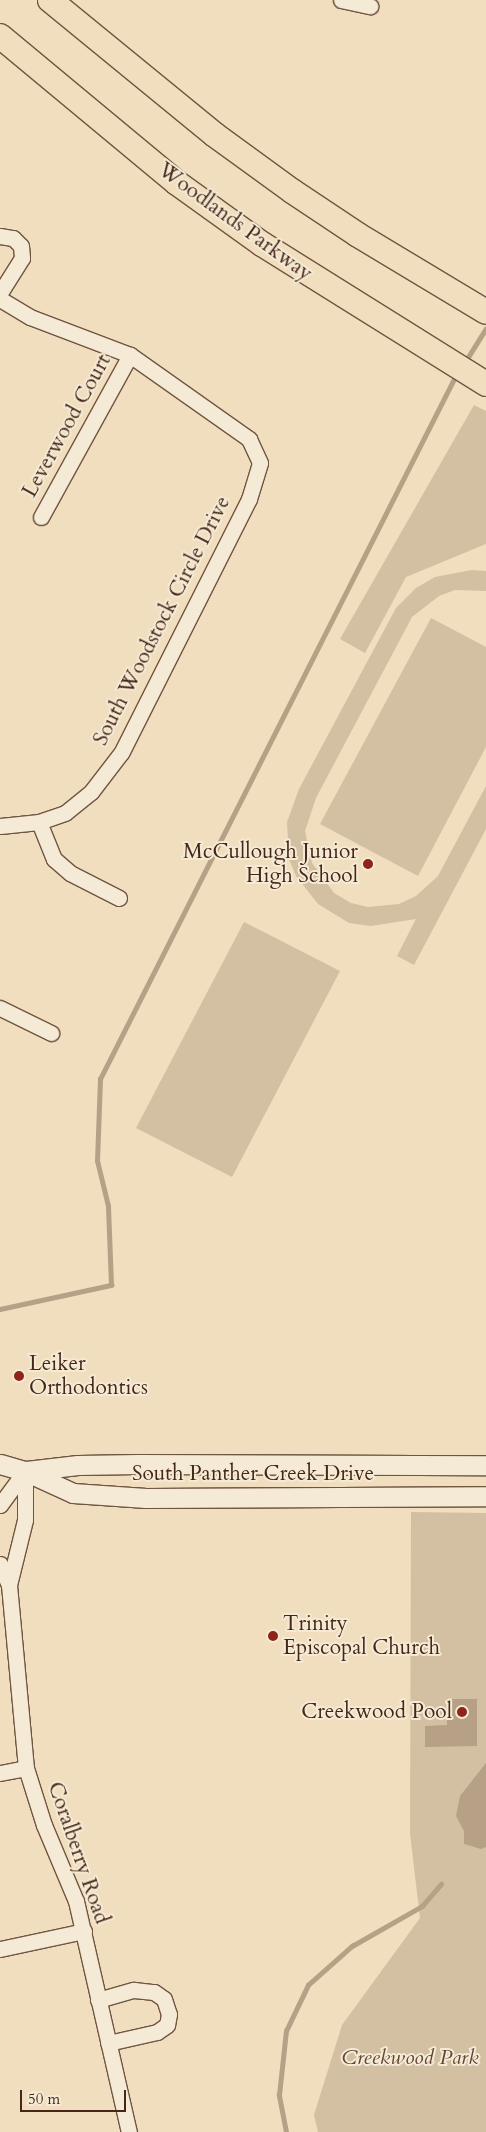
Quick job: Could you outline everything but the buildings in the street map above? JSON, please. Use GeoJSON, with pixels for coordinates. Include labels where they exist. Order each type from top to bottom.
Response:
{"type":"FeatureCollection","features":[{"type":"Feature","properties":{"kind":"main road"},"geometry":{"type":"LineString","coordinates":[[50,0],[215,135],[292,191],[479,309]]}},
{"type":"Feature","properties":{"kind":"main road","name":"Woodlands Parkway"},"geometry":{"type":"LineString","coordinates":[[0,36],[177,183],[318,282],[486,384]]}},
{"type":"Feature","properties":{"kind":"street"},"geometry":{"type":"LineString","coordinates":[[341,0],[370,6]]}},
{"type":"Feature","properties":{"kind":"street"},"geometry":{"type":"LineString","coordinates":[[0,236],[13,238],[20,246],[22,258],[0,293]]}},
{"type":"Feature","properties":{"kind":"street"},"geometry":{"type":"LineString","coordinates":[[0,299],[30,317],[130,355]]}},
{"type":"Feature","properties":{"kind":"street","name":"South Woodstock Circle Drive"},"geometry":{"type":"LineString","coordinates":[[0,826],[39,822],[64,813],[81,802],[121,753],[249,499],[260,463],[249,439],[130,355]]}},
{"type":"Feature","properties":{"kind":"street","name":"Leverwood Court"},"geometry":{"type":"LineString","coordinates":[[41,517],[130,355]]}},
{"type":"Feature","properties":{"kind":"street"},"geometry":{"type":"LineString","coordinates":[[39,822],[54,859],[70,873],[119,898]]}},
{"type":"Feature","properties":{"kind":"street"},"geometry":{"type":"LineString","coordinates":[[0,1008],[51,1033]]}},
{"type":"Feature","properties":{"kind":"street","name":"South Panther Creek Drive"},"geometry":{"type":"LineString","coordinates":[[0,1464],[25,1471],[73,1493],[146,1498],[486,1496]]}},
{"type":"Feature","properties":{"kind":"street","name":"South Panther Creek Drive"},"geometry":{"type":"LineString","coordinates":[[25,1471],[128,1464],[486,1465]]}},
{"type":"Feature","properties":{"kind":"street"},"geometry":{"type":"LineString","coordinates":[[0,1505],[25,1471]]}},
{"type":"Feature","properties":{"kind":"street","name":"Coralberry Road"},"geometry":{"type":"LineString","coordinates":[[7,1596],[25,1520],[25,1471]]}},
{"type":"Feature","properties":{"kind":"street","name":"Coralberry Road"},"geometry":{"type":"LineString","coordinates":[[0,1564],[7,1596],[26,1768],[84,1931],[129,2132]]}},
{"type":"Feature","properties":{"kind":"street"},"geometry":{"type":"LineString","coordinates":[[0,1773],[26,1768]]}},
{"type":"Feature","properties":{"kind":"street"},"geometry":{"type":"LineString","coordinates":[[0,1949],[84,1931]]}},
{"type":"Feature","properties":{"kind":"street"},"geometry":{"type":"LineString","coordinates":[[98,2000],[134,1990],[154,1992],[164,1999],[169,2014],[167,2025],[158,2032],[108,2043]]}},
{"type":"Feature","properties":{"kind":"green space"},"geometry":{"type":"Polygon","coordinates":[[[474,405],[486,411],[486,544],[406,577],[365,653],[340,639],[474,405]]]}},
{"type":"Feature","properties":{"kind":"green space"},"geometry":{"type":"Polygon","coordinates":[[[472,570],[486,571],[486,591],[455,590],[439,596],[412,617],[316,798],[305,831],[312,863],[334,893],[351,903],[368,907],[399,904],[416,896],[438,876],[486,786],[486,829],[414,965],[397,956],[416,919],[371,926],[349,923],[318,904],[296,876],[289,859],[287,822],[299,789],[396,608],[416,588],[435,577],[472,570]]]}},
{"type":"Feature","properties":{"kind":"green space"},"geometry":{"type":"Polygon","coordinates":[[[431,618],[486,647],[486,747],[418,876],[320,824],[431,618]]]}},
{"type":"Feature","properties":{"kind":"green space"},"geometry":{"type":"Polygon","coordinates":[[[244,922],[340,971],[232,1177],[136,1128],[244,922]]]}},
{"type":"Feature","properties":{"kind":"green space","name":"Creekwood Park"},"geometry":{"type":"Polygon","coordinates":[[[411,1512],[486,1513],[486,2132],[318,2132],[314,2115],[342,2025],[420,1918],[410,1833],[411,1512]]]}},
{"type":"Feature","properties":{"kind":"shaded area","name":"Creekwood Pool"},"geometry":{"type":"Polygon","coordinates":[[[447,1699],[477,1699],[477,1746],[425,1747],[425,1726],[447,1725],[447,1699]]]}},
{"type":"Feature","properties":{"kind":"shaded area"},"geometry":{"type":"Polygon","coordinates":[[[486,1763],[486,1847],[481,1849],[464,1844],[464,1831],[456,1816],[460,1796],[486,1763]]]}},
{"type":"Feature","properties":{"kind":"waterway"},"geometry":{"type":"LineString","coordinates":[[465,362],[486,329]]}},
{"type":"Feature","properties":{"kind":"waterway"},"geometry":{"type":"LineString","coordinates":[[0,1309],[111,1285],[108,1206],[97,1161],[100,1079],[456,375]]}},
{"type":"Feature","properties":{"kind":"waterway"},"geometry":{"type":"LineString","coordinates":[[286,2132],[279,2095],[286,2031],[308,1985],[352,1946],[422,1906],[441,1884]]}},
{"type":"Feature","properties":{"kind":"place","name":"McCullough Junior High School"},"geometry":{"type":"Point","coordinates":[368,864]}},
{"type":"Feature","properties":{"kind":"place","name":"Leiker Orthodontics"},"geometry":{"type":"Point","coordinates":[19,1376]}},
{"type":"Feature","properties":{"kind":"place","name":"Trinity Episcopal Church"},"geometry":{"type":"Point","coordinates":[273,1636]}},
{"type":"Feature","properties":{"kind":"place","name":"Creekwood Pool"},"geometry":{"type":"Point","coordinates":[462,1712]}}]}
